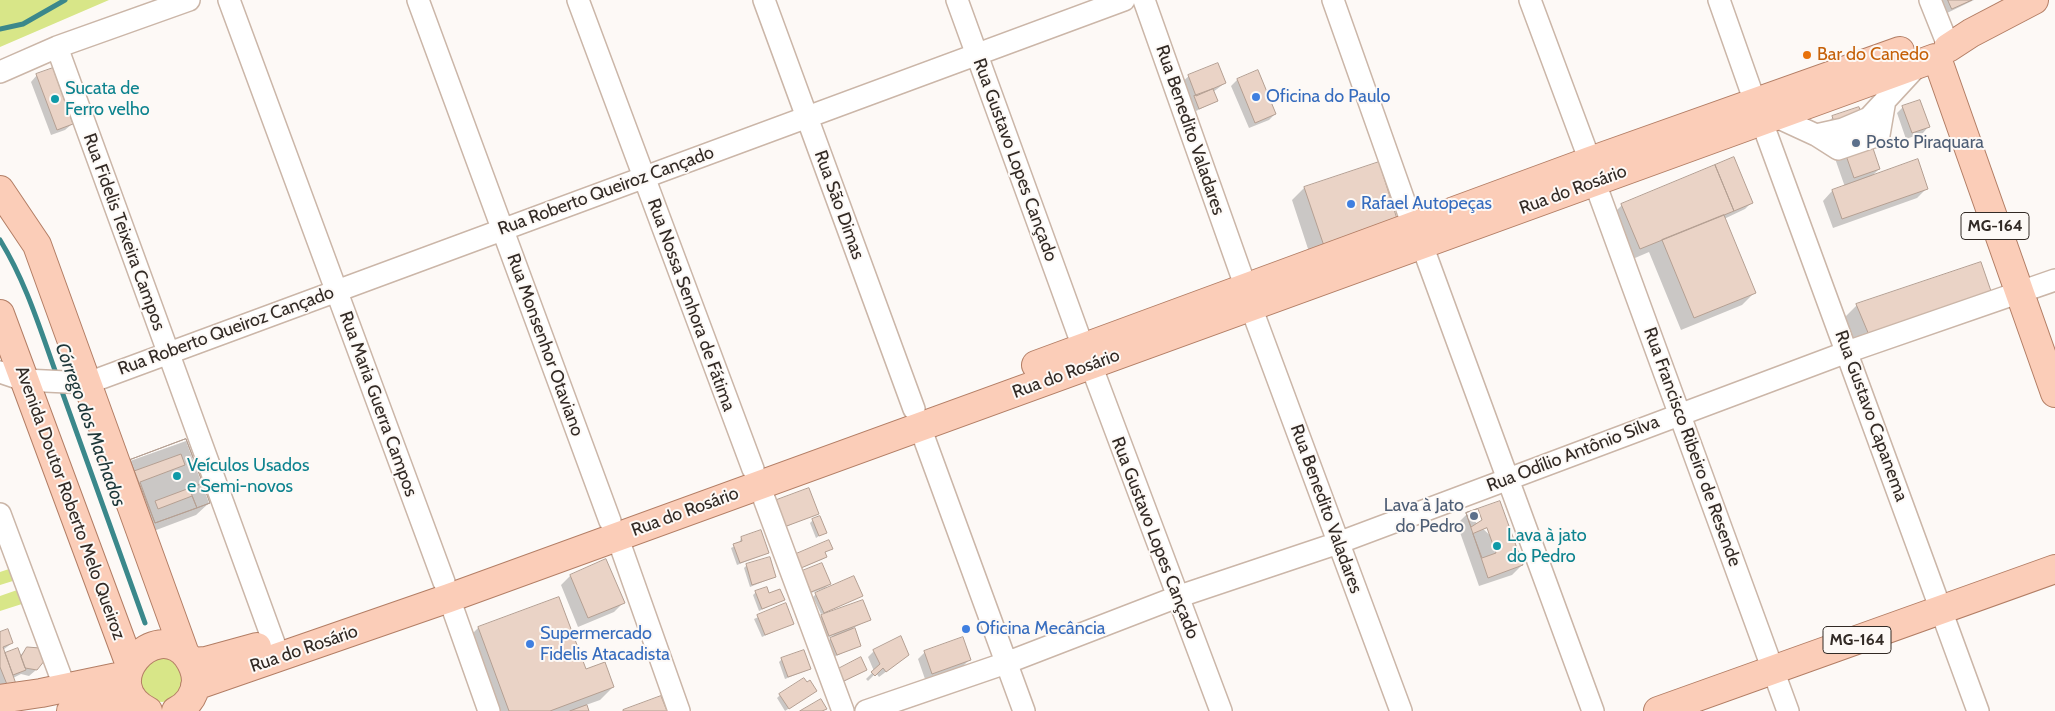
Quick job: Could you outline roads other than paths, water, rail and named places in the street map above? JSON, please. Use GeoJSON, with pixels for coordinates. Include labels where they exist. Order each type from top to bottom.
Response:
{"type":"FeatureCollection","features":[{"type":"Feature","properties":{"kind":"main road","name":"Rua do Rosário"},"geometry":{"type":"LineString","coordinates":[[194,681],[300,651],[446,590],[1592,172],[1765,113],[1941,47],[2034,0]]}},
{"type":"Feature","properties":{"kind":"main road","name":"MG-164"},"geometry":{"type":"LineString","coordinates":[[1941,47],[2036,286],[2055,344]]}},
{"type":"Feature","properties":{"kind":"main road","name":"Avenida Doutor Roberto Melo Queiroz"},"geometry":{"type":"LineString","coordinates":[[0,190],[37,245],[46,379],[129,670],[130,694],[142,708]]}},
{"type":"Feature","properties":{"kind":"main road","name":"MG-164"},"geometry":{"type":"LineString","coordinates":[[2036,286],[2055,393]]}},
{"type":"Feature","properties":{"kind":"main road","name":"Avenida Doutor Roberto Melo Queiroz"},"geometry":{"type":"LineString","coordinates":[[0,314],[46,379],[194,681]]}},
{"type":"Feature","properties":{"kind":"main road","name":"MG-164"},"geometry":{"type":"LineString","coordinates":[[1658,711],[2055,569]]}},
{"type":"Feature","properties":{"kind":"main road","name":"Rua do Rosário"},"geometry":{"type":"LineString","coordinates":[[194,681],[206,661],[274,643],[446,590]]}},
{"type":"Feature","properties":{"kind":"main road"},"geometry":{"type":"LineString","coordinates":[[68,700],[129,670],[136,656],[155,646],[171,647],[194,681],[189,701],[176,711]]}},
{"type":"Feature","properties":{"kind":"main road"},"geometry":{"type":"LineString","coordinates":[[0,699],[68,700],[142,708]]}},
{"type":"Feature","properties":{"kind":"street"},"geometry":{"type":"LineString","coordinates":[[0,72],[57,47],[189,0]]}},
{"type":"Feature","properties":{"kind":"street","name":"Rua Maria Guerra Campos"},"geometry":{"type":"LineString","coordinates":[[229,0],[489,711]]}},
{"type":"Feature","properties":{"kind":"street","name":"Rua Monsenhor Otaviano"},"geometry":{"type":"LineString","coordinates":[[418,0],[679,711]]}},
{"type":"Feature","properties":{"kind":"street","name":"Rua Nossa Senhora de Fátima"},"geometry":{"type":"LineString","coordinates":[[578,0],[843,711]]}},
{"type":"Feature","properties":{"kind":"street","name":"Rua São Dimas"},"geometry":{"type":"LineString","coordinates":[[764,0],[1024,711]]}},
{"type":"Feature","properties":{"kind":"street","name":"Rua Gustavo Lopes Cançado"},"geometry":{"type":"LineString","coordinates":[[957,0],[1087,356],[1221,711]]}},
{"type":"Feature","properties":{"kind":"street","name":"Rua Roberto Queiroz Cançado"},"geometry":{"type":"LineString","coordinates":[[46,379],[168,351],[336,291],[1124,0]]}},
{"type":"Feature","properties":{"kind":"street","name":"Rua Benedito Valadares"},"geometry":{"type":"LineString","coordinates":[[1144,0],[1248,297],[1401,711]]}},
{"type":"Feature","properties":{"kind":"street"},"geometry":{"type":"LineString","coordinates":[[1333,0],[1593,711]]}},
{"type":"Feature","properties":{"kind":"street","name":"Rua Francisco Ribeiro de Resende"},"geometry":{"type":"LineString","coordinates":[[1530,0],[1788,711]]}},
{"type":"Feature","properties":{"kind":"street","name":"Rua Gustavo Capanema"},"geometry":{"type":"LineString","coordinates":[[1719,0],[1765,113],[1847,352],[1978,711]]}},
{"type":"Feature","properties":{"kind":"street"},"geometry":{"type":"LineString","coordinates":[[1915,0],[1941,47]]}},
{"type":"Feature","properties":{"kind":"street"},"geometry":{"type":"LineString","coordinates":[[1930,0],[1941,47]]}},
{"type":"Feature","properties":{"kind":"street","name":"Rua Fidelis Teixeira Campos"},"geometry":{"type":"LineString","coordinates":[[57,47],[274,643]]}},
{"type":"Feature","properties":{"kind":"street"},"geometry":{"type":"LineString","coordinates":[[1765,113],[1816,135],[1843,129],[1869,118],[1885,100],[1941,47]]}},
{"type":"Feature","properties":{"kind":"street","name":"Rua Odílio Antônio Silva"},"geometry":{"type":"LineString","coordinates":[[866,711],[1006,663],[1177,597],[1338,543],[1847,352],[2036,286]]}},
{"type":"Feature","properties":{"kind":"street"},"geometry":{"type":"LineString","coordinates":[[0,514],[68,700]]}},
{"type":"Feature","properties":{"kind":"waterway"},"geometry":{"type":"LineString","coordinates":[[0,29],[23,24],[65,0]]}},
{"type":"Feature","properties":{"kind":"waterway","name":"Córrego dos Machados"},"geometry":{"type":"LineString","coordinates":[[0,240],[25,289],[57,376]]}},
{"type":"Feature","properties":{"kind":"waterway","name":"Córrego dos Machados"},"geometry":{"type":"LineString","coordinates":[[60,386],[145,623]]}},
{"type":"Feature","properties":{"kind":"place","name":"Bar do Canedo"},"geometry":{"type":"Point","coordinates":[1807,55]}},
{"type":"Feature","properties":{"kind":"place","name":"Oficina do Paulo"},"geometry":{"type":"Point","coordinates":[1256,97]}},
{"type":"Feature","properties":{"kind":"place","name":"Sucata de Ferro velho"},"geometry":{"type":"Point","coordinates":[55,99]}},
{"type":"Feature","properties":{"kind":"place","name":"Posto Piraquara"},"geometry":{"type":"Point","coordinates":[1856,143]}},
{"type":"Feature","properties":{"kind":"place","name":"Rafael Autopeças"},"geometry":{"type":"Point","coordinates":[1351,204]}},
{"type":"Feature","properties":{"kind":"place","name":"Veículos Usados e Semi-novos"},"geometry":{"type":"Point","coordinates":[177,476]}},
{"type":"Feature","properties":{"kind":"place","name":"Lava à Jato do Pedro"},"geometry":{"type":"Point","coordinates":[1474,516]}},
{"type":"Feature","properties":{"kind":"place","name":"Lava à jato do Pedro"},"geometry":{"type":"Point","coordinates":[1497,546]}},
{"type":"Feature","properties":{"kind":"place","name":"Oficina Mecância"},"geometry":{"type":"Point","coordinates":[966,629]}},
{"type":"Feature","properties":{"kind":"place","name":"Supermercado Fidelis Atacadista"},"geometry":{"type":"Point","coordinates":[530,644]}}]}
